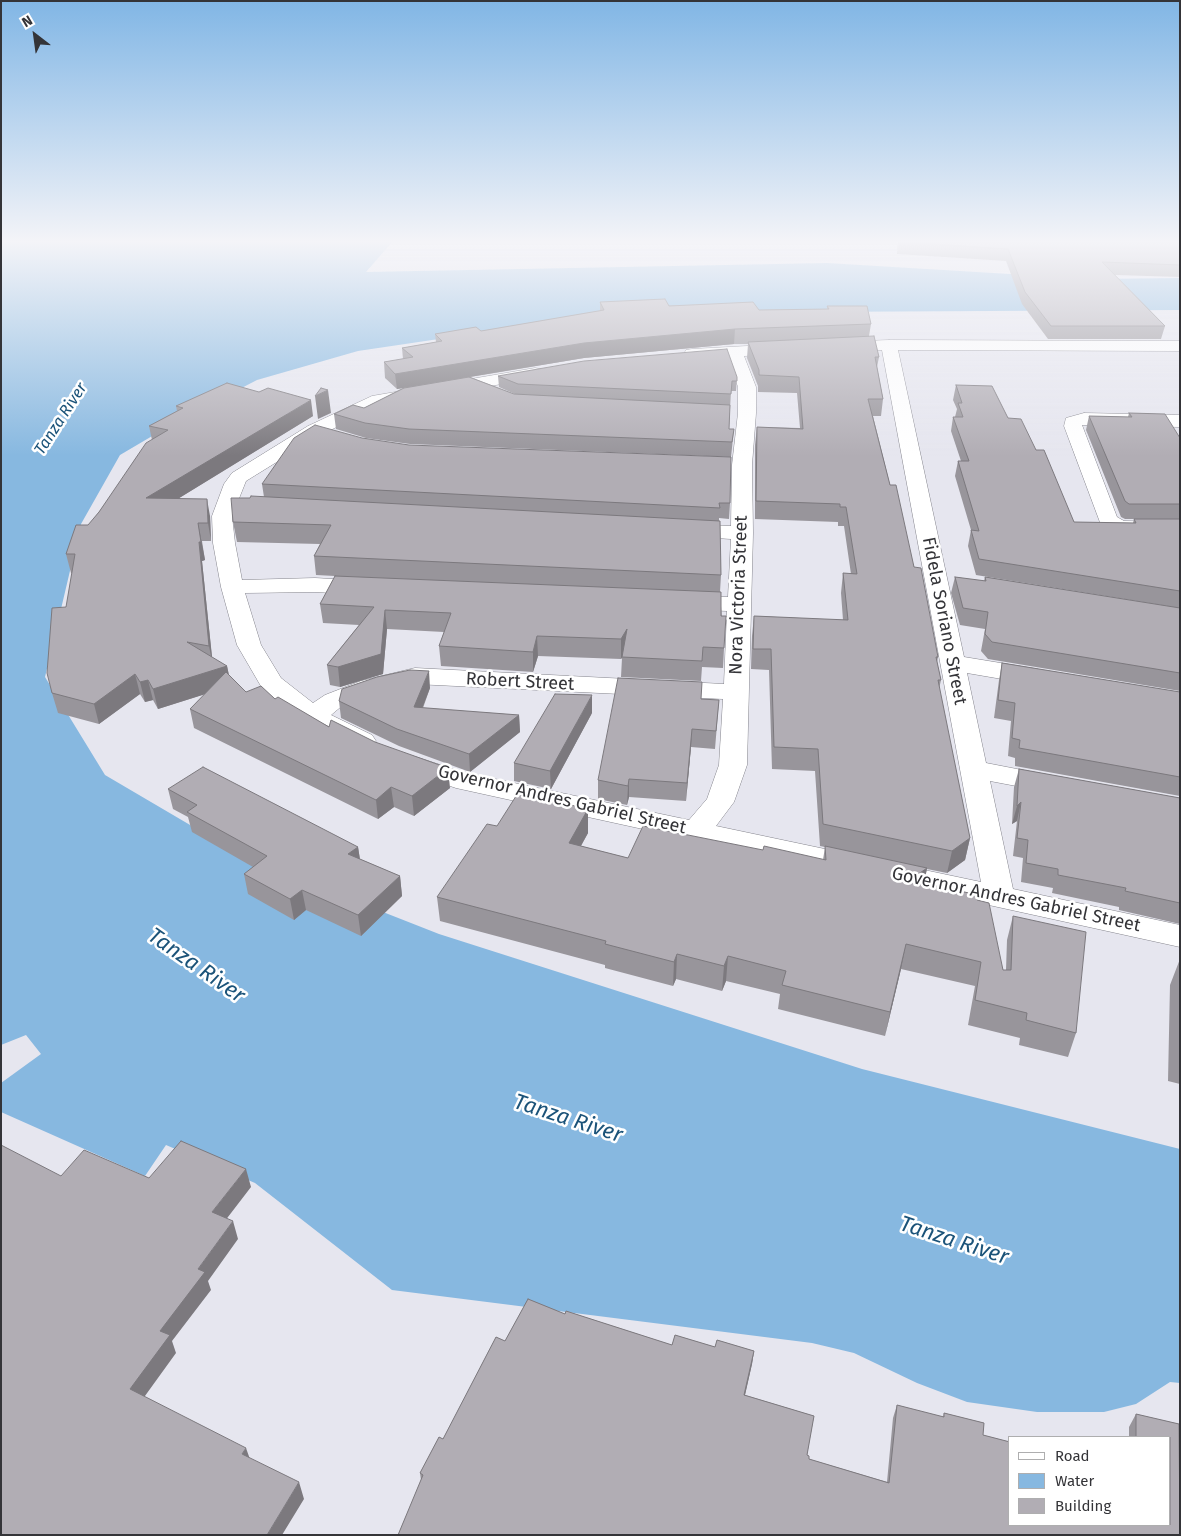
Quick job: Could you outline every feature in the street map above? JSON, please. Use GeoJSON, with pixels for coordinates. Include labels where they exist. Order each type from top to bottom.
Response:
{"type":"FeatureCollection","features":[{"type":"Feature","properties":{"kind":"street"},"geometry":{"type":"LineString","coordinates":[[821,348],[888,345],[1180,346]]}},
{"type":"Feature","properties":{"kind":"street","name":"Fidela Soriano Street"},"geometry":{"type":"LineString","coordinates":[[888,345],[944,578],[952,663],[999,896]]}},
{"type":"Feature","properties":{"kind":"street"},"geometry":{"type":"LineString","coordinates":[[676,355],[734,350],[802,348]]}},
{"type":"Feature","properties":{"kind":"street","name":"Nora Victoria Street"},"geometry":{"type":"LineString","coordinates":[[697,830],[720,802],[733,765],[742,533],[733,465],[737,413],[747,387],[734,350]]}},
{"type":"Feature","properties":{"kind":"street","name":"Governor Andres Gabriel Street"},"geometry":{"type":"LineString","coordinates":[[555,369],[378,400],[315,430],[239,477],[234,484],[235,506],[222,516],[224,543],[232,587],[248,645],[271,682],[313,716],[388,754],[456,779],[1180,936]]}},
{"type":"Feature","properties":{"kind":"street"},"geometry":{"type":"LineString","coordinates":[[471,383],[504,398]]}},
{"type":"Feature","properties":{"kind":"street"},"geometry":{"type":"LineString","coordinates":[[1180,421],[1084,418],[1073,422],[1108,521],[1124,526],[1180,528]]}},
{"type":"Feature","properties":{"kind":"street"},"geometry":{"type":"LineString","coordinates":[[315,430],[340,437]]}},
{"type":"Feature","properties":{"kind":"street"},"geometry":{"type":"LineString","coordinates":[[663,529],[742,533]]}},
{"type":"Feature","properties":{"kind":"street"},"geometry":{"type":"LineString","coordinates":[[232,587],[316,585],[391,589]]}},
{"type":"Feature","properties":{"kind":"street"},"geometry":{"type":"LineString","coordinates":[[669,601],[738,604]]}},
{"type":"Feature","properties":{"kind":"street"},"geometry":{"type":"LineString","coordinates":[[952,663],[1056,680]]}},
{"type":"Feature","properties":{"kind":"street","name":"Robert Street"},"geometry":{"type":"LineString","coordinates":[[313,716],[334,700],[370,686],[415,676],[736,692]]}},
{"type":"Feature","properties":{"kind":"street"},"geometry":{"type":"LineString","coordinates":[[973,769],[1082,789]]}},
{"type":"Feature","properties":{"kind":"water","name":"Tanza River"},"geometry":{"type":"Polygon","coordinates":[[[1,313],[674,313],[614,313],[358,351],[257,380],[176,422],[120,455],[81,524],[45,677],[105,775],[248,859],[439,934],[862,1069],[1180,1149],[1180,1383],[1170,1382],[1136,1404],[1104,1412],[1037,1412],[967,1402],[917,1383],[854,1353],[812,1343],[392,1290],[255,1183],[166,1145],[145,1176],[1,1112],[1,1083],[41,1054],[26,1035],[1,1045],[1,313]]]}},
{"type":"Feature","properties":{"kind":"building"},"geometry":{"type":"Polygon","coordinates":[[[588,313],[868,313],[871,324],[735,329],[584,343],[395,374],[384,362],[413,357],[402,348],[442,341],[435,334],[476,327],[481,331],[588,313]]]}},
{"type":"Feature","properties":{"kind":"building"},"geometry":{"type":"Polygon","coordinates":[[[1041,313],[1152,313],[1165,326],[1051,326],[1041,313]]]}},
{"type":"Feature","properties":{"kind":"building"},"geometry":{"type":"Polygon","coordinates":[[[874,336],[879,357],[875,357],[883,399],[868,399],[890,485],[896,485],[914,567],[921,568],[938,657],[936,657],[941,680],[938,680],[970,838],[952,851],[823,824],[818,749],[774,747],[771,649],[753,649],[754,616],[848,620],[843,573],[857,574],[846,507],[840,507],[840,504],[756,501],[757,427],[803,429],[799,377],[759,375],[759,370],[748,342],[874,336]]]}},
{"type":"Feature","properties":{"kind":"building"},"geometry":{"type":"Polygon","coordinates":[[[727,349],[737,377],[737,381],[732,381],[731,394],[518,384],[498,376],[584,361],[727,349]]]}},
{"type":"Feature","properties":{"kind":"building"},"geometry":{"type":"Polygon","coordinates":[[[469,377],[514,394],[730,405],[729,429],[734,429],[732,442],[409,429],[365,423],[334,414],[353,405],[364,408],[404,388],[469,377]]]}},
{"type":"Feature","properties":{"kind":"building"},"geometry":{"type":"Polygon","coordinates":[[[227,383],[259,392],[268,388],[311,400],[146,498],[207,499],[208,523],[198,523],[209,646],[187,642],[227,666],[153,689],[148,680],[140,682],[135,674],[94,704],[52,693],[47,673],[52,608],[66,607],[75,554],[66,554],[76,525],[88,525],[146,443],[168,430],[149,426],[183,408],[176,406],[227,383]]]}},
{"type":"Feature","properties":{"kind":"building"},"geometry":{"type":"Polygon","coordinates":[[[956,385],[992,386],[1008,418],[1021,419],[1036,450],[1044,450],[1074,522],[1136,523],[1134,519],[1180,519],[1180,591],[979,559],[971,530],[979,531],[958,461],[969,461],[953,417],[963,417],[958,403],[962,403],[956,385]]]}},
{"type":"Feature","properties":{"kind":"building"},"geometry":{"type":"Polygon","coordinates":[[[321,388],[328,390],[315,396],[321,388]]]}},
{"type":"Feature","properties":{"kind":"building"},"geometry":{"type":"Polygon","coordinates":[[[1129,413],[1165,414],[1180,438],[1180,504],[1129,504],[1125,501],[1089,416],[1132,417],[1129,413]]]}},
{"type":"Feature","properties":{"kind":"building"},"geometry":{"type":"Polygon","coordinates":[[[315,425],[362,438],[409,445],[731,457],[730,503],[719,503],[720,508],[262,484],[294,438],[315,425]]]}},
{"type":"Feature","properties":{"kind":"building"},"geometry":{"type":"Polygon","coordinates":[[[251,496],[720,521],[721,575],[314,556],[331,525],[233,522],[231,498],[250,498],[251,496]]]}},
{"type":"Feature","properties":{"kind":"building"},"geometry":{"type":"Polygon","coordinates":[[[335,576],[721,592],[721,616],[726,616],[724,648],[703,647],[702,661],[622,657],[627,629],[621,639],[537,636],[533,652],[439,646],[451,613],[385,610],[381,654],[338,667],[327,665],[374,607],[320,604],[335,576]]]}},
{"type":"Feature","properties":{"kind":"building"},"geometry":{"type":"Polygon","coordinates":[[[955,577],[986,581],[985,577],[1180,608],[1180,673],[992,642],[985,634],[988,612],[963,608],[955,577]]]}},
{"type":"Feature","properties":{"kind":"building"},"geometry":{"type":"Polygon","coordinates":[[[1002,663],[1180,692],[1180,777],[1019,748],[1020,740],[1012,738],[1015,703],[998,700],[1002,663]]]}},
{"type":"Feature","properties":{"kind":"building"},"geometry":{"type":"Polygon","coordinates":[[[410,670],[429,671],[414,707],[519,715],[469,754],[397,729],[339,701],[342,689],[377,677],[410,670]]]}},
{"type":"Feature","properties":{"kind":"building"},"geometry":{"type":"Polygon","coordinates":[[[226,672],[246,692],[261,686],[275,699],[278,697],[329,727],[331,720],[375,742],[448,768],[412,796],[391,787],[376,800],[190,709],[226,672]]]}},
{"type":"Feature","properties":{"kind":"building"},"geometry":{"type":"Polygon","coordinates":[[[618,678],[702,682],[701,699],[719,700],[716,731],[692,729],[687,783],[629,779],[628,786],[598,780],[618,678]]]}},
{"type":"Feature","properties":{"kind":"building"},"geometry":{"type":"Polygon","coordinates":[[[555,694],[592,695],[550,771],[514,763],[555,694]]]}},
{"type":"Feature","properties":{"kind":"building"},"geometry":{"type":"Polygon","coordinates":[[[203,767],[358,847],[348,854],[400,876],[358,915],[302,890],[290,899],[244,874],[267,856],[187,812],[197,805],[168,789],[203,767]]]}},
{"type":"Feature","properties":{"kind":"building"},"geometry":{"type":"Polygon","coordinates":[[[1019,769],[1180,798],[1180,903],[1125,891],[1126,888],[1058,875],[1058,869],[1026,863],[1028,840],[1017,838],[1021,802],[1017,806],[1019,769]]]}},
{"type":"Feature","properties":{"kind":"building"},"geometry":{"type":"Polygon","coordinates":[[[518,793],[588,809],[569,843],[628,858],[643,826],[763,850],[764,846],[826,860],[825,846],[927,868],[910,880],[978,895],[977,900],[989,903],[1003,970],[1011,970],[1013,916],[1086,932],[1076,1033],[1026,1020],[1027,1013],[975,1000],[981,962],[906,944],[890,1012],[782,985],[786,971],[728,956],[724,966],[677,954],[674,962],[605,944],[606,941],[437,897],[487,824],[497,826],[518,793]]]}},
{"type":"Feature","properties":{"kind":"building"},"geometry":{"type":"Polygon","coordinates":[[[181,1141],[246,1169],[212,1212],[233,1221],[198,1269],[205,1272],[160,1331],[170,1335],[130,1389],[246,1448],[242,1454],[299,1482],[267,1535],[1,1535],[1,1145],[61,1176],[84,1150],[149,1178],[181,1141]]]}},
{"type":"Feature","properties":{"kind":"building"},"geometry":{"type":"Polygon","coordinates":[[[528,1299],[565,1314],[566,1311],[672,1345],[675,1335],[715,1347],[717,1340],[754,1351],[744,1395],[814,1416],[807,1455],[809,1459],[889,1483],[897,1405],[944,1417],[944,1413],[984,1423],[983,1435],[1008,1441],[1008,1526],[1171,1526],[1171,1436],[1136,1436],[1136,1414],[1179,1424],[1180,1535],[398,1535],[423,1475],[420,1473],[439,1437],[443,1439],[496,1337],[505,1341],[528,1299]]]}}]}
